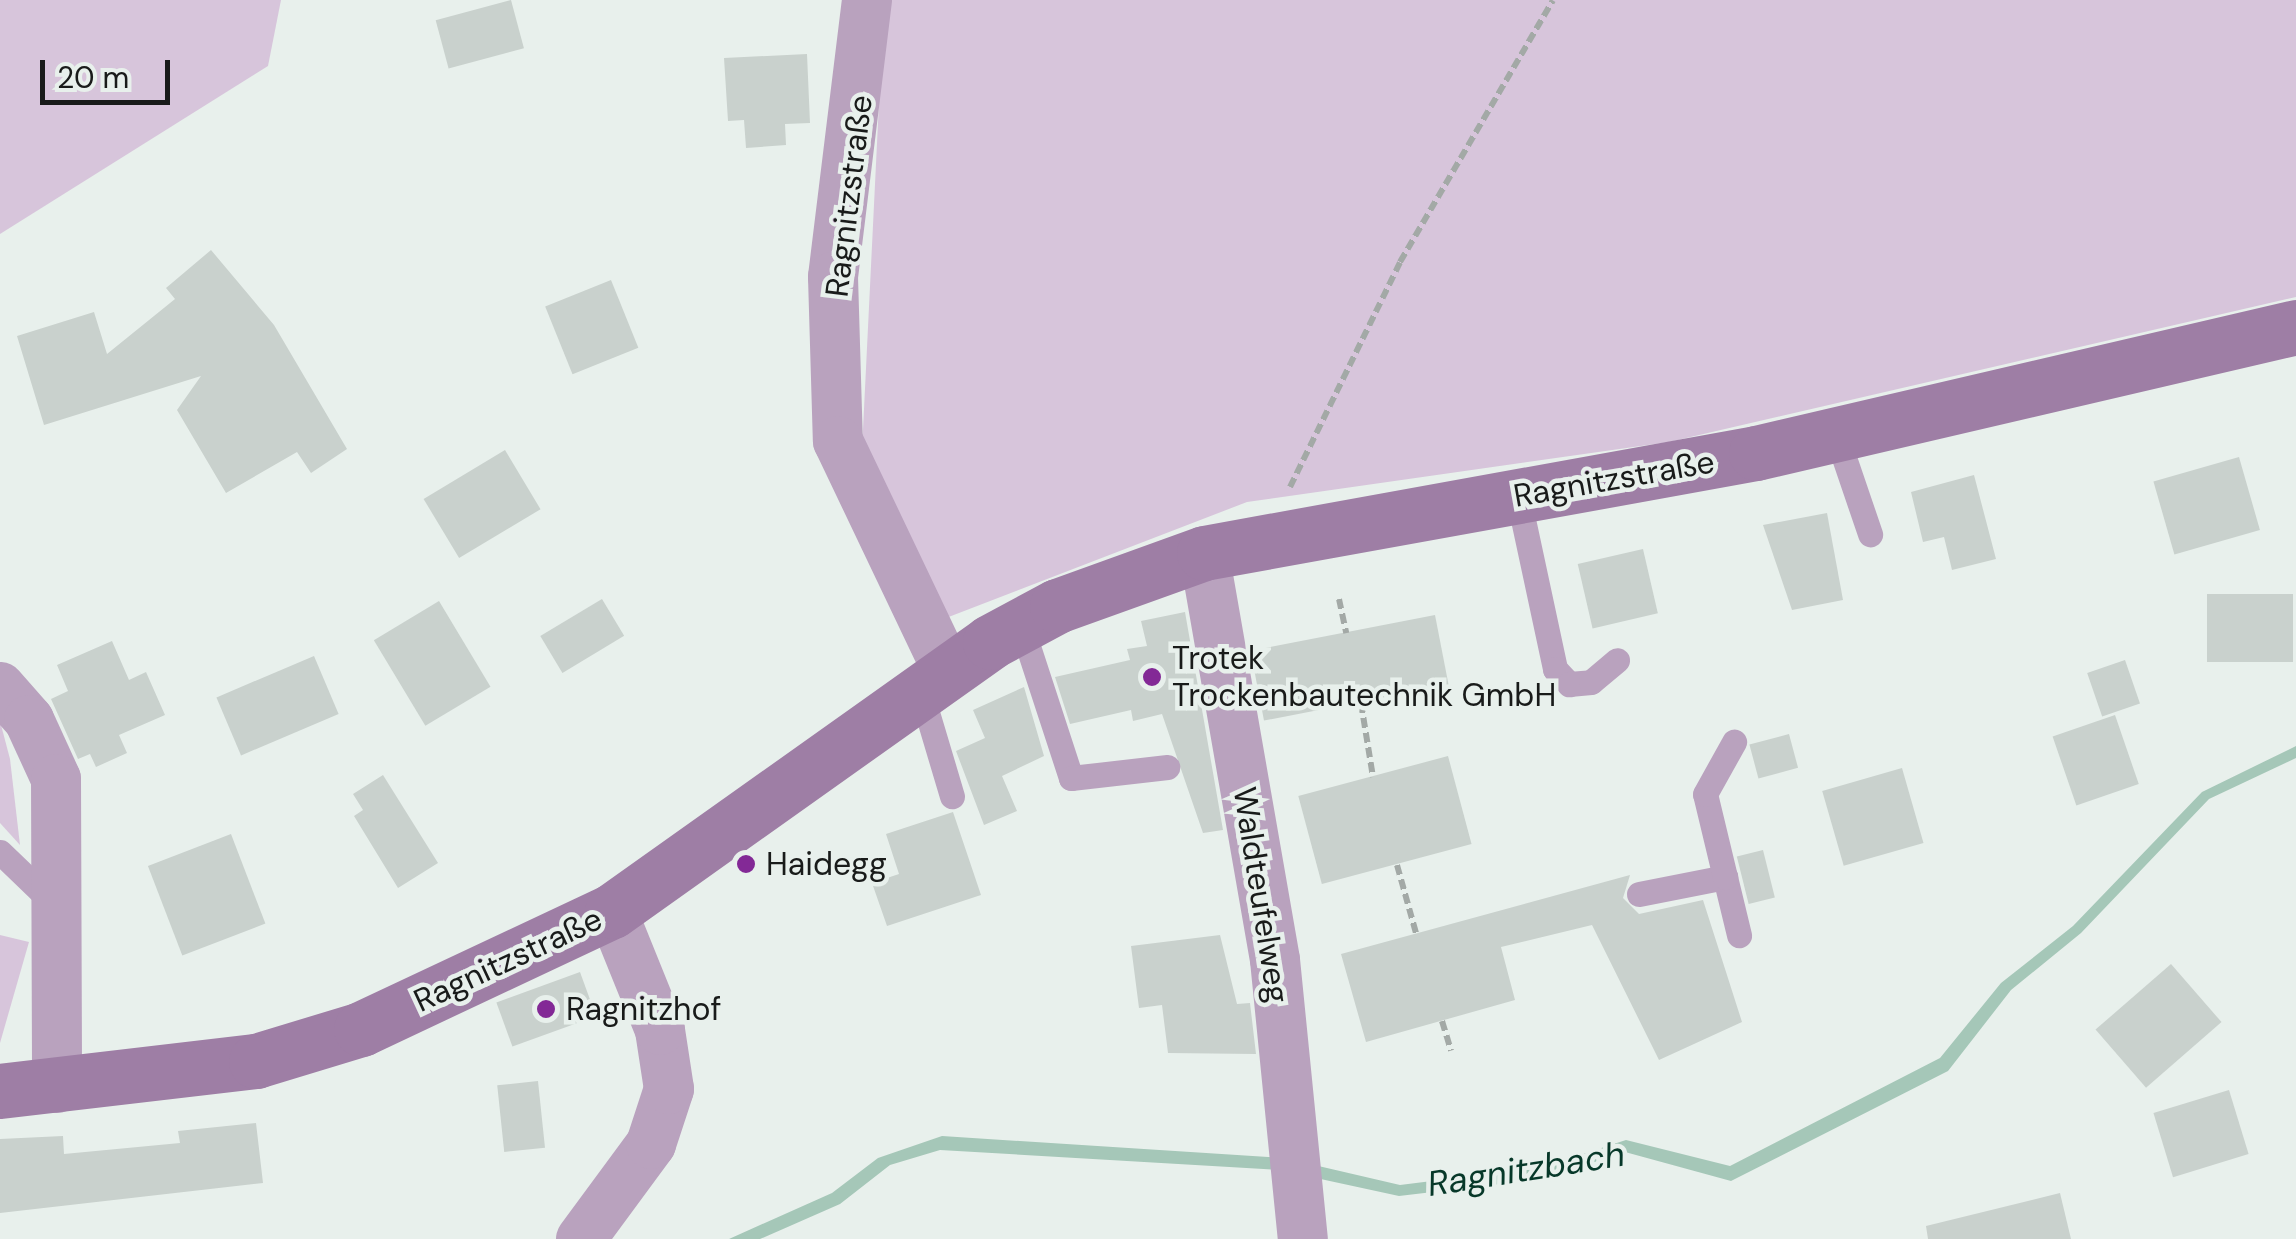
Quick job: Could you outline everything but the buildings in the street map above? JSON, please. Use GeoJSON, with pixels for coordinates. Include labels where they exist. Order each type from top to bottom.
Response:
{"type":"FeatureCollection","features":[{"type":"Feature","properties":{"kind":"main road","name":"Ragnitzstraße"},"geometry":{"type":"LineString","coordinates":[[0,1090],[57,1088],[256,1060],[361,1028],[612,911],[726,836],[1021,625],[1230,548],[1836,434],[2296,327]]}},
{"type":"Feature","properties":{"kind":"street","name":"Ragnitzstraße"},"geometry":{"type":"LineString","coordinates":[[867,0],[834,276],[838,441],[936,688]]}},
{"type":"Feature","properties":{"kind":"street","name":"Waldteufelweg"},"geometry":{"type":"LineString","coordinates":[[1230,548],[1303,1239]]}},
{"type":"Feature","properties":{"kind":"street"},"geometry":{"type":"LineString","coordinates":[[0,687],[29,720],[56,779],[57,1088]]}},
{"type":"Feature","properties":{"kind":"street"},"geometry":{"type":"LineString","coordinates":[[582,1239],[651,1144],[670,1089],[660,1030],[612,911]]}},
{"type":"Feature","properties":{"kind":"lane"},"geometry":{"type":"LineString","coordinates":[[1836,434],[1870,534]]}},
{"type":"Feature","properties":{"kind":"lane"},"geometry":{"type":"LineString","coordinates":[[1518,496],[1555,669],[1569,684],[1591,682],[1618,660]]}},
{"type":"Feature","properties":{"kind":"lane"},"geometry":{"type":"LineString","coordinates":[[1021,625],[1071,778],[1166,767]]}},
{"type":"Feature","properties":{"kind":"lane"},"geometry":{"type":"LineString","coordinates":[[936,688],[952,796]]}},
{"type":"Feature","properties":{"kind":"lane"},"geometry":{"type":"LineString","coordinates":[[1734,742],[1705,794],[1739,935]]}},
{"type":"Feature","properties":{"kind":"lane"},"geometry":{"type":"LineString","coordinates":[[0,852],[57,907]]}},
{"type":"Feature","properties":{"kind":"lane"},"geometry":{"type":"LineString","coordinates":[[1639,894],[1725,877]]}},
{"type":"Feature","properties":{"kind":"path"},"geometry":{"type":"LineString","coordinates":[[1230,548],[1344,390],[1400,262],[1553,0]]}},
{"type":"Feature","properties":{"kind":"path"},"geometry":{"type":"LineString","coordinates":[[1339,598],[1346,633]]}},
{"type":"Feature","properties":{"kind":"path"},"geometry":{"type":"LineString","coordinates":[[1360,703],[1374,777]]}},
{"type":"Feature","properties":{"kind":"path"},"geometry":{"type":"LineString","coordinates":[[1397,866],[1416,933]]}},
{"type":"Feature","properties":{"kind":"path"},"geometry":{"type":"LineString","coordinates":[[1442,1021],[1451,1050]]}},
{"type":"Feature","properties":{"kind":"shaded area"},"geometry":{"type":"Polygon","coordinates":[[[0,0],[281,0],[268,66],[0,234],[0,0]]]}},
{"type":"Feature","properties":{"kind":"shaded area"},"geometry":{"type":"Polygon","coordinates":[[[884,0],[2296,0],[2296,297],[1669,442],[1247,502],[946,618],[862,450],[884,0]]]}},
{"type":"Feature","properties":{"kind":"shaded area"},"geometry":{"type":"Polygon","coordinates":[[[0,721],[10,759],[20,845],[0,823],[0,721]]]}},
{"type":"Feature","properties":{"kind":"shaded area","name":"Ragnitzbach"},"geometry":{"type":"Polygon","coordinates":[[[2296,746],[2296,758],[2209,799],[2081,933],[2011,990],[1948,1071],[1731,1181],[1625,1152],[1543,1179],[1399,1196],[1279,1170],[940,1150],[890,1165],[840,1204],[760,1239],[729,1239],[832,1193],[878,1158],[942,1136],[1284,1158],[1400,1185],[1543,1167],[1626,1140],[1730,1166],[1940,1058],[2001,983],[2073,926],[2202,792],[2296,746]]]}},
{"type":"Feature","properties":{"kind":"shaded area"},"geometry":{"type":"Polygon","coordinates":[[[0,935],[29,942],[0,1043],[0,935]]]}},
{"type":"Feature","properties":{"kind":"place","name":"Trotek Trockenbautechnik GmbH"},"geometry":{"type":"Point","coordinates":[1152,677]}},
{"type":"Feature","properties":{"kind":"place","name":"Haidegg"},"geometry":{"type":"Point","coordinates":[746,864]}},
{"type":"Feature","properties":{"kind":"place","name":"Ragnitzhof"},"geometry":{"type":"Point","coordinates":[546,1009]}}]}
